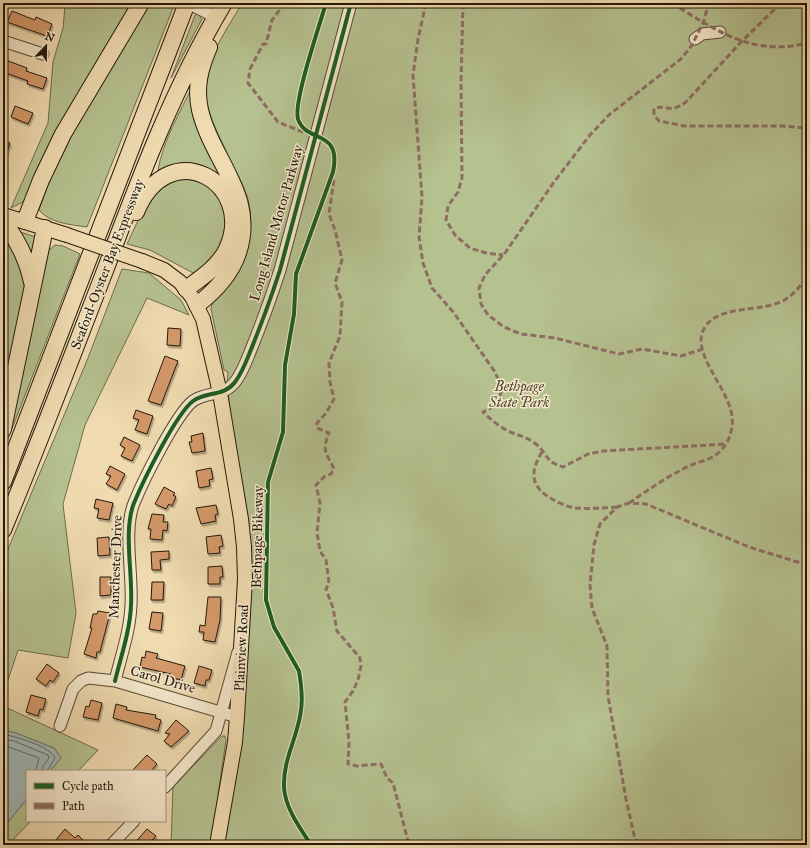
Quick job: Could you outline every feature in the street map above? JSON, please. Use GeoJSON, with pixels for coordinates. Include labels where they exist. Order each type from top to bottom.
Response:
{"type":"FeatureCollection","features":[{"type":"Feature","properties":{"kind":"highway"},"geometry":{"type":"LineString","coordinates":[[25,221],[47,166],[62,134],[141,3]]}},
{"type":"Feature","properties":{"kind":"highway","name":"Seaford-Oyster Bay Expressway"},"geometry":{"type":"LineString","coordinates":[[3,482],[187,3]]}},
{"type":"Feature","properties":{"kind":"highway"},"geometry":{"type":"LineString","coordinates":[[197,305],[210,294],[228,272],[237,257],[243,231],[243,215],[239,198],[207,129],[199,99],[200,70],[227,3]]}},
{"type":"Feature","properties":{"kind":"highway","name":"Seaford-Oyster Bay Expressway"},"geometry":{"type":"LineString","coordinates":[[3,530],[36,450],[165,116],[220,10]]}},
{"type":"Feature","properties":{"kind":"highway"},"geometry":{"type":"LineString","coordinates":[[105,270],[150,187],[161,178],[174,173],[195,172],[215,182],[225,193],[231,206],[232,224],[230,242],[223,256],[207,273],[186,289]]}},
{"type":"Feature","properties":{"kind":"highway"},"geometry":{"type":"LineString","coordinates":[[3,221],[15,237],[24,253],[32,285]]}},
{"type":"Feature","properties":{"kind":"highway"},"geometry":{"type":"LineString","coordinates":[[3,429],[32,285],[46,228]]}},
{"type":"Feature","properties":{"kind":"main road","name":"Plainview Road"},"geometry":{"type":"LineString","coordinates":[[3,215],[142,260],[164,270],[186,289],[197,305],[206,327],[220,394],[244,547],[245,579],[237,717],[217,845]]}},
{"type":"Feature","properties":{"kind":"street"},"geometry":{"type":"LineString","coordinates":[[187,3],[220,10]]}},
{"type":"Feature","properties":{"kind":"street","name":"Long Island Motor Parkway"},"geometry":{"type":"LineString","coordinates":[[220,394],[235,383],[241,372],[269,304],[317,138],[352,3]]}},
{"type":"Feature","properties":{"kind":"street"},"geometry":{"type":"LineString","coordinates":[[695,39],[702,34],[720,32]]}},
{"type":"Feature","properties":{"kind":"street"},"geometry":{"type":"LineString","coordinates":[[3,41],[43,54]]}},
{"type":"Feature","properties":{"kind":"street","name":"Manchester Drive"},"geometry":{"type":"LineString","coordinates":[[115,681],[127,634],[131,606],[132,578],[129,527],[134,503],[185,408],[199,397],[220,394]]}},
{"type":"Feature","properties":{"kind":"street"},"geometry":{"type":"LineString","coordinates":[[166,786],[216,731],[230,675],[241,642]]}},
{"type":"Feature","properties":{"kind":"street","name":"Carol Drive"},"geometry":{"type":"LineString","coordinates":[[60,726],[70,696],[77,685],[88,678],[115,681],[237,717]]}},
{"type":"Feature","properties":{"kind":"street"},"geometry":{"type":"LineString","coordinates":[[111,845],[133,822]]}},
{"type":"Feature","properties":{"kind":"green space"},"geometry":{"type":"Polygon","coordinates":[[[60,3],[133,3],[31,191],[23,202],[11,208],[48,123],[53,62],[63,28],[65,6],[60,3]]]}},
{"type":"Feature","properties":{"kind":"green space"},"geometry":{"type":"Polygon","coordinates":[[[149,3],[175,3],[87,227],[55,221],[39,210],[54,169],[82,115],[149,3]]]}},
{"type":"Feature","properties":{"kind":"green space","name":"Bethpage State Park"},"geometry":{"type":"Polygon","coordinates":[[[242,3],[807,3],[807,845],[171,845],[173,787],[222,736],[225,736],[226,740],[218,795],[229,779],[248,564],[227,383],[228,372],[224,370],[211,309],[214,301],[232,281],[241,265],[247,248],[251,220],[248,198],[211,116],[206,101],[205,88],[206,76],[215,50],[242,3]]]}},
{"type":"Feature","properties":{"kind":"green space"},"geometry":{"type":"Polygon","coordinates":[[[198,14],[202,19],[171,78],[195,15],[198,14]]]}},
{"type":"Feature","properties":{"kind":"green space"},"geometry":{"type":"Polygon","coordinates":[[[193,85],[221,171],[216,175],[158,170],[160,159],[168,137],[193,85]]]}},
{"type":"Feature","properties":{"kind":"green space"},"geometry":{"type":"Polygon","coordinates":[[[177,178],[200,181],[219,194],[228,213],[223,242],[212,260],[195,274],[150,250],[127,244],[142,212],[157,192],[177,178]]]}},
{"type":"Feature","properties":{"kind":"green space"},"geometry":{"type":"Polygon","coordinates":[[[17,231],[36,237],[33,267],[17,231]]]}},
{"type":"Feature","properties":{"kind":"green space"},"geometry":{"type":"Polygon","coordinates":[[[3,232],[19,250],[23,267],[24,285],[20,322],[3,393],[3,232]]]}},
{"type":"Feature","properties":{"kind":"green space"},"geometry":{"type":"Polygon","coordinates":[[[55,245],[63,246],[80,254],[6,444],[9,420],[47,252],[55,245]]]}},
{"type":"Feature","properties":{"kind":"green space"},"geometry":{"type":"Polygon","coordinates":[[[122,269],[149,273],[181,300],[189,315],[147,298],[85,425],[63,504],[76,613],[68,658],[18,650],[3,695],[3,561],[88,358],[122,269]]]}},
{"type":"Feature","properties":{"kind":"green space"},"geometry":{"type":"Polygon","coordinates":[[[3,706],[98,750],[79,770],[51,770],[61,758],[54,748],[16,733],[3,730],[3,706]]]}},
{"type":"Feature","properties":{"kind":"green space"},"geometry":{"type":"Polygon","coordinates":[[[26,800],[26,822],[30,822],[8,845],[3,845],[3,828],[26,800]]]}},
{"type":"Feature","properties":{"kind":"water"},"geometry":{"type":"Polygon","coordinates":[[[3,730],[16,733],[54,748],[61,758],[51,770],[26,770],[26,800],[3,828],[3,730]]]}},
{"type":"Feature","properties":{"kind":"building"},"geometry":{"type":"Polygon","coordinates":[[[12,11],[35,20],[36,17],[52,24],[47,36],[7,22],[12,11]]]}},
{"type":"Feature","properties":{"kind":"building"},"geometry":{"type":"Polygon","coordinates":[[[3,59],[27,68],[26,71],[47,78],[43,89],[27,84],[28,81],[3,72],[3,59]]]}},
{"type":"Feature","properties":{"kind":"building"},"geometry":{"type":"Polygon","coordinates":[[[15,106],[33,113],[28,124],[11,117],[15,106]]]}},
{"type":"Feature","properties":{"kind":"building"},"geometry":{"type":"Polygon","coordinates":[[[3,140],[10,143],[4,160],[3,160],[3,140]]]}},
{"type":"Feature","properties":{"kind":"building"},"geometry":{"type":"Polygon","coordinates":[[[168,328],[181,329],[180,346],[167,345],[168,328]]]}},
{"type":"Feature","properties":{"kind":"building"},"geometry":{"type":"Polygon","coordinates":[[[165,356],[178,361],[161,405],[148,401],[165,356]]]}},
{"type":"Feature","properties":{"kind":"building"},"geometry":{"type":"Polygon","coordinates":[[[136,410],[153,416],[147,434],[135,430],[139,420],[133,418],[136,410]]]}},
{"type":"Feature","properties":{"kind":"building"},"geometry":{"type":"Polygon","coordinates":[[[203,433],[205,451],[192,453],[189,442],[192,442],[191,436],[203,433]]]}},
{"type":"Feature","properties":{"kind":"building"},"geometry":{"type":"Polygon","coordinates":[[[124,437],[140,445],[132,461],[121,456],[125,448],[120,445],[124,437]]]}},
{"type":"Feature","properties":{"kind":"building"},"geometry":{"type":"Polygon","coordinates":[[[110,466],[125,474],[117,490],[106,484],[111,476],[106,474],[110,466]]]}},
{"type":"Feature","properties":{"kind":"building"},"geometry":{"type":"Polygon","coordinates":[[[211,468],[213,479],[209,480],[210,486],[199,488],[196,471],[211,468]]]}},
{"type":"Feature","properties":{"kind":"building"},"geometry":{"type":"Polygon","coordinates":[[[164,487],[175,493],[173,495],[176,497],[172,506],[169,504],[166,509],[155,504],[164,487]]]}},
{"type":"Feature","properties":{"kind":"building"},"geometry":{"type":"Polygon","coordinates":[[[96,499],[113,503],[109,520],[97,518],[99,509],[94,508],[96,499]]]}},
{"type":"Feature","properties":{"kind":"building"},"geometry":{"type":"Polygon","coordinates":[[[216,505],[218,514],[215,515],[216,521],[201,524],[196,508],[216,505]]]}},
{"type":"Feature","properties":{"kind":"building"},"geometry":{"type":"Polygon","coordinates":[[[152,514],[164,515],[163,522],[168,522],[167,531],[163,530],[162,540],[150,539],[151,529],[148,529],[152,514]]]}},
{"type":"Feature","properties":{"kind":"building"},"geometry":{"type":"Polygon","coordinates":[[[221,535],[223,546],[219,547],[220,553],[208,554],[206,537],[221,535]]]}},
{"type":"Feature","properties":{"kind":"building"},"geometry":{"type":"Polygon","coordinates":[[[109,537],[110,555],[98,556],[97,538],[109,537]]]}},
{"type":"Feature","properties":{"kind":"building"},"geometry":{"type":"Polygon","coordinates":[[[169,551],[169,559],[160,560],[161,570],[152,570],[151,552],[169,551]]]}},
{"type":"Feature","properties":{"kind":"building"},"geometry":{"type":"Polygon","coordinates":[[[222,566],[223,577],[220,577],[220,584],[208,584],[208,567],[222,566]]]}},
{"type":"Feature","properties":{"kind":"building"},"geometry":{"type":"Polygon","coordinates":[[[100,577],[111,577],[111,595],[100,596],[100,577]]]}},
{"type":"Feature","properties":{"kind":"building"},"geometry":{"type":"Polygon","coordinates":[[[152,582],[164,582],[163,600],[151,600],[152,582]]]}},
{"type":"Feature","properties":{"kind":"building"},"geometry":{"type":"Polygon","coordinates":[[[208,597],[221,597],[220,620],[215,642],[203,640],[204,632],[199,632],[200,625],[205,626],[208,597]]]}},
{"type":"Feature","properties":{"kind":"building"},"geometry":{"type":"Polygon","coordinates":[[[98,611],[110,613],[100,652],[97,652],[96,658],[84,654],[92,628],[90,628],[93,614],[97,614],[98,611]]]}},
{"type":"Feature","properties":{"kind":"building"},"geometry":{"type":"Polygon","coordinates":[[[152,612],[163,613],[161,631],[149,629],[152,612]]]}},
{"type":"Feature","properties":{"kind":"building"},"geometry":{"type":"Polygon","coordinates":[[[146,651],[158,654],[156,658],[185,666],[181,680],[170,677],[171,674],[140,667],[142,657],[145,658],[146,651]]]}},
{"type":"Feature","properties":{"kind":"building"},"geometry":{"type":"Polygon","coordinates":[[[47,664],[59,673],[53,682],[50,680],[46,686],[36,679],[47,664]]]}},
{"type":"Feature","properties":{"kind":"building"},"geometry":{"type":"Polygon","coordinates":[[[199,666],[212,670],[209,680],[206,680],[205,686],[194,683],[199,666]]]}},
{"type":"Feature","properties":{"kind":"building"},"geometry":{"type":"Polygon","coordinates":[[[31,695],[46,699],[43,710],[40,709],[38,716],[26,712],[31,695]]]}},
{"type":"Feature","properties":{"kind":"building"},"geometry":{"type":"Polygon","coordinates":[[[91,700],[102,703],[98,720],[83,717],[86,706],[89,707],[91,700]]]}},
{"type":"Feature","properties":{"kind":"building"},"geometry":{"type":"Polygon","coordinates":[[[116,704],[127,707],[126,710],[156,715],[155,718],[161,720],[158,731],[113,718],[116,704]]]}},
{"type":"Feature","properties":{"kind":"building"},"geometry":{"type":"Polygon","coordinates":[[[176,720],[189,731],[171,747],[164,741],[170,734],[165,733],[176,720]]]}},
{"type":"Feature","properties":{"kind":"building"},"geometry":{"type":"Polygon","coordinates":[[[147,755],[157,764],[152,770],[133,770],[147,755]]]}},
{"type":"Feature","properties":{"kind":"building"},"geometry":{"type":"Polygon","coordinates":[[[65,829],[75,838],[78,835],[88,845],[68,845],[70,843],[68,842],[65,845],[59,845],[55,841],[65,829]]]}},
{"type":"Feature","properties":{"kind":"building"},"geometry":{"type":"Polygon","coordinates":[[[147,829],[156,836],[148,845],[133,845],[147,829]]]}},
{"type":"Feature","properties":{"kind":"marked path"},"geometry":{"type":"LineString","coordinates":[[285,3],[272,20],[266,44],[263,44],[250,69],[248,83],[278,122],[305,133]]}},
{"type":"Feature","properties":{"kind":"marked path"},"geometry":{"type":"LineString","coordinates":[[426,3],[418,39],[413,75],[422,197],[419,237],[423,263],[432,288],[454,313],[495,372],[502,389],[497,405],[483,412],[492,421],[503,428],[536,444],[553,463],[563,467],[588,454],[603,451],[726,444]]}},
{"type":"Feature","properties":{"kind":"marked path"},"geometry":{"type":"LineString","coordinates":[[463,3],[461,83],[462,178],[458,192],[448,206],[446,220],[455,235],[470,248],[486,253],[503,255]]}},
{"type":"Feature","properties":{"kind":"marked path"},"geometry":{"type":"LineString","coordinates":[[672,3],[719,31],[752,44],[787,46],[807,43]]}},
{"type":"Feature","properties":{"kind":"marked path"},"geometry":{"type":"LineString","coordinates":[[703,349],[681,356],[642,349],[619,354],[555,338],[521,334],[504,327],[488,315],[481,304],[479,288],[485,275],[505,253],[554,182],[590,135],[610,114],[681,59],[692,45],[703,23],[709,3]]}},
{"type":"Feature","properties":{"kind":"marked path"},"geometry":{"type":"LineString","coordinates":[[781,3],[741,42],[686,102],[675,108],[662,107],[654,109],[654,115],[659,121],[685,126],[782,126],[807,128]]}},
{"type":"Feature","properties":{"kind":"marked path"},"geometry":{"type":"LineString","coordinates":[[334,180],[329,214],[335,230],[342,260],[335,283],[342,302],[340,336],[329,363],[330,382],[334,399],[326,413],[317,423],[317,428],[329,433],[325,444],[325,449],[334,469],[331,474],[325,476],[316,485],[320,503],[317,533],[320,551],[326,560],[329,583],[326,589],[333,608],[337,631],[360,658],[361,666],[358,680],[353,691],[345,702],[349,742],[348,764],[357,766],[381,764],[387,778],[393,783],[409,845]]}},
{"type":"Feature","properties":{"kind":"marked path"},"geometry":{"type":"LineString","coordinates":[[629,503],[673,474],[714,456],[726,445],[729,439],[732,426],[732,413],[702,350],[701,338],[705,327],[712,320],[721,315],[766,306],[786,299],[795,292],[807,277]]}},
{"type":"Feature","properties":{"kind":"marked path"},"geometry":{"type":"LineString","coordinates":[[542,452],[535,467],[534,479],[540,490],[545,494],[567,506],[581,508],[617,507]]}},
{"type":"Feature","properties":{"kind":"marked path"},"geometry":{"type":"LineString","coordinates":[[638,845],[634,835],[626,799],[608,696],[607,646],[592,608],[590,585],[594,545],[600,524],[617,507],[629,503],[646,504],[749,547],[807,565]]}},
{"type":"Feature","properties":{"kind":"cycle path","name":"Bethpage Bikeway"},"geometry":{"type":"LineString","coordinates":[[311,845],[290,810],[284,787],[284,776],[288,757],[297,729],[302,705],[302,695],[299,671],[274,627],[266,600],[268,482],[283,432],[285,365],[294,314],[296,274],[333,172],[334,158],[332,149],[328,142],[308,132],[302,127],[298,119],[299,97],[303,80],[326,3]]}},
{"type":"Feature","properties":{"kind":"cycle path"},"geometry":{"type":"LineString","coordinates":[[115,681],[127,634],[130,615],[131,593],[129,526],[134,503],[160,449],[186,408],[198,398],[220,392],[231,387],[242,371],[266,311],[280,270],[351,3]]}}]}
